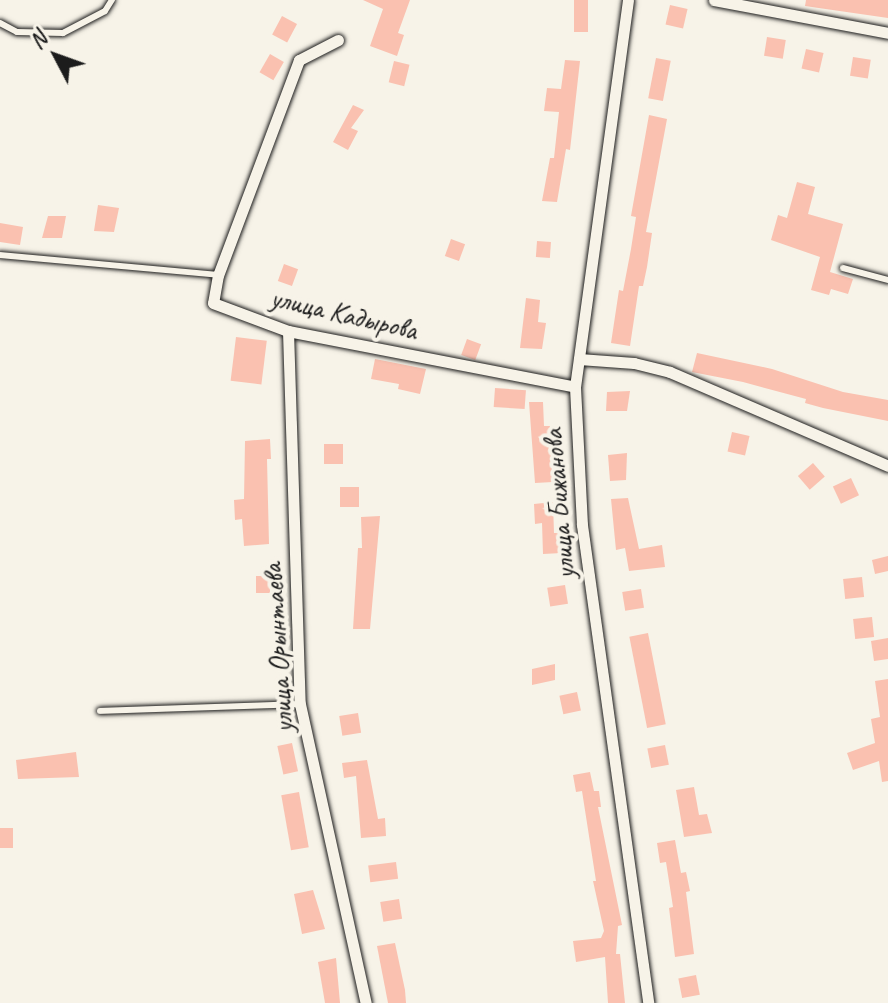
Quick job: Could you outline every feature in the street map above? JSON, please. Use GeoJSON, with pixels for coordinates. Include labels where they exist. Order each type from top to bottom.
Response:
{"type":"FeatureCollection","features":[{"type":"Feature","properties":{"kind":"street","name":"улица Бижанова"},"geometry":{"type":"LineString","coordinates":[[628,0],[575,387],[582,525],[648,1003]]}},
{"type":"Feature","properties":{"kind":"street"},"geometry":{"type":"LineString","coordinates":[[714,0],[888,33]]}},
{"type":"Feature","properties":{"kind":"street"},"geometry":{"type":"LineString","coordinates":[[218,275],[299,60],[338,40]]}},
{"type":"Feature","properties":{"kind":"street","name":"улица Кадырова"},"geometry":{"type":"LineString","coordinates":[[218,275],[213,303],[288,331],[575,387]]}},
{"type":"Feature","properties":{"kind":"street","name":"улица Орынтаева"},"geometry":{"type":"LineString","coordinates":[[288,331],[300,704],[366,1003]]}},
{"type":"Feature","properties":{"kind":"street"},"geometry":{"type":"LineString","coordinates":[[579,359],[634,363],[670,372],[888,466]]}},
{"type":"Feature","properties":{"kind":"lane"},"geometry":{"type":"LineString","coordinates":[[0,23],[17,32],[63,33],[105,11],[112,0]]}},
{"type":"Feature","properties":{"kind":"lane"},"geometry":{"type":"LineString","coordinates":[[0,255],[218,275]]}},
{"type":"Feature","properties":{"kind":"lane"},"geometry":{"type":"LineString","coordinates":[[843,268],[888,280]]}},
{"type":"Feature","properties":{"kind":"lane"},"geometry":{"type":"LineString","coordinates":[[100,711],[300,704]]}},
{"type":"Feature","properties":{"kind":"building"},"geometry":{"type":"Polygon","coordinates":[[[363,0],[410,0],[398,33],[404,35],[397,56],[370,46],[383,9],[363,0]]]}},
{"type":"Feature","properties":{"kind":"building"},"geometry":{"type":"Polygon","coordinates":[[[574,0],[588,0],[588,32],[574,32],[574,0]]]}},
{"type":"Feature","properties":{"kind":"building"},"geometry":{"type":"Polygon","coordinates":[[[806,0],[888,0],[888,18],[805,6],[806,0]]]}},
{"type":"Feature","properties":{"kind":"building"},"geometry":{"type":"Polygon","coordinates":[[[670,5],[688,9],[683,29],[666,24],[670,5]]]}},
{"type":"Feature","properties":{"kind":"building"},"geometry":{"type":"Polygon","coordinates":[[[282,16],[297,24],[287,43],[272,35],[282,16]]]}},
{"type":"Feature","properties":{"kind":"building"},"geometry":{"type":"Polygon","coordinates":[[[767,37],[786,40],[783,59],[764,56],[767,37]]]}},
{"type":"Feature","properties":{"kind":"building"},"geometry":{"type":"Polygon","coordinates":[[[806,49],[824,53],[819,73],[802,68],[806,49]]]}},
{"type":"Feature","properties":{"kind":"building"},"geometry":{"type":"Polygon","coordinates":[[[270,54],[284,62],[273,80],[260,72],[270,54]]]}},
{"type":"Feature","properties":{"kind":"building"},"geometry":{"type":"Polygon","coordinates":[[[853,57],[871,60],[868,79],[850,76],[853,57]]]}},
{"type":"Feature","properties":{"kind":"building"},"geometry":{"type":"Polygon","coordinates":[[[656,58],[671,61],[663,101],[648,98],[656,58]]]}},
{"type":"Feature","properties":{"kind":"building"},"geometry":{"type":"Polygon","coordinates":[[[565,60],[580,61],[570,150],[566,149],[557,202],[542,201],[550,158],[554,158],[559,112],[544,111],[547,88],[561,89],[565,60]]]}},
{"type":"Feature","properties":{"kind":"building"},"geometry":{"type":"Polygon","coordinates":[[[394,61],[410,65],[404,86],[389,82],[394,61]]]}},
{"type":"Feature","properties":{"kind":"building"},"geometry":{"type":"Polygon","coordinates":[[[353,105],[364,110],[351,128],[358,131],[348,150],[333,142],[353,105]]]}},
{"type":"Feature","properties":{"kind":"building"},"geometry":{"type":"Polygon","coordinates":[[[649,115],[667,119],[646,232],[652,233],[647,267],[643,286],[639,286],[630,346],[611,343],[619,290],[623,291],[631,249],[636,217],[631,216],[649,115]]]}},
{"type":"Feature","properties":{"kind":"building"},"geometry":{"type":"Polygon","coordinates":[[[797,182],[815,187],[808,214],[843,224],[830,272],[853,279],[848,294],[831,289],[829,295],[811,290],[820,257],[771,240],[778,215],[787,218],[797,182]]]}},
{"type":"Feature","properties":{"kind":"building"},"geometry":{"type":"Polygon","coordinates":[[[98,205],[119,208],[114,232],[94,231],[98,205]]]}},
{"type":"Feature","properties":{"kind":"building"},"geometry":{"type":"Polygon","coordinates":[[[48,216],[66,216],[62,238],[42,238],[48,216]]]}},
{"type":"Feature","properties":{"kind":"building"},"geometry":{"type":"Polygon","coordinates":[[[0,223],[23,227],[20,245],[0,242],[0,223]]]}},
{"type":"Feature","properties":{"kind":"building"},"geometry":{"type":"Polygon","coordinates":[[[451,239],[465,244],[459,261],[445,256],[451,239]]]}},
{"type":"Feature","properties":{"kind":"building"},"geometry":{"type":"Polygon","coordinates":[[[537,241],[551,242],[550,258],[536,257],[537,241]]]}},
{"type":"Feature","properties":{"kind":"building"},"geometry":{"type":"Polygon","coordinates":[[[284,264],[298,269],[292,286],[278,281],[284,264]]]}},
{"type":"Feature","properties":{"kind":"building"},"geometry":{"type":"Polygon","coordinates":[[[526,298],[540,300],[538,322],[546,323],[542,349],[520,348],[526,298]]]}},
{"type":"Feature","properties":{"kind":"building"},"geometry":{"type":"Polygon","coordinates":[[[236,337],[267,341],[261,384],[231,381],[236,337]]]}},
{"type":"Feature","properties":{"kind":"building"},"geometry":{"type":"Polygon","coordinates":[[[467,339],[481,344],[475,360],[461,355],[467,339]]]}},
{"type":"Feature","properties":{"kind":"building"},"geometry":{"type":"Polygon","coordinates":[[[697,353],[772,369],[843,392],[888,400],[888,421],[823,408],[805,403],[806,399],[692,372],[697,353]]]}},
{"type":"Feature","properties":{"kind":"building"},"geometry":{"type":"Polygon","coordinates":[[[375,359],[426,369],[420,394],[398,389],[399,384],[371,379],[375,359]]]}},
{"type":"Feature","properties":{"kind":"building"},"geometry":{"type":"Polygon","coordinates":[[[495,388],[526,390],[525,409],[494,407],[495,388]]]}},
{"type":"Feature","properties":{"kind":"building"},"geometry":{"type":"Polygon","coordinates":[[[630,391],[627,411],[606,411],[607,392],[630,391]]]}},
{"type":"Feature","properties":{"kind":"building"},"geometry":{"type":"Polygon","coordinates":[[[529,402],[543,402],[544,426],[550,426],[553,482],[535,483],[529,402]]]}},
{"type":"Feature","properties":{"kind":"building"},"geometry":{"type":"Polygon","coordinates":[[[732,432],[750,436],[745,456],[728,451],[732,432]]]}},
{"type":"Feature","properties":{"kind":"building"},"geometry":{"type":"Polygon","coordinates":[[[270,439],[271,459],[267,459],[269,544],[244,546],[242,519],[235,520],[234,500],[244,499],[245,441],[270,439]]]}},
{"type":"Feature","properties":{"kind":"building"},"geometry":{"type":"Polygon","coordinates":[[[324,444],[343,444],[343,464],[324,464],[324,444]]]}},
{"type":"Feature","properties":{"kind":"building"},"geometry":{"type":"Polygon","coordinates":[[[627,453],[626,480],[610,481],[608,455],[627,453]]]}},
{"type":"Feature","properties":{"kind":"building"},"geometry":{"type":"Polygon","coordinates":[[[813,463],[825,477],[810,490],[798,476],[813,463]]]}},
{"type":"Feature","properties":{"kind":"building"},"geometry":{"type":"Polygon","coordinates":[[[851,478],[859,495],[841,504],[833,486],[851,478]]]}},
{"type":"Feature","properties":{"kind":"building"},"geometry":{"type":"Polygon","coordinates":[[[340,487],[359,487],[359,507],[340,507],[340,487]]]}},
{"type":"Feature","properties":{"kind":"building"},"geometry":{"type":"Polygon","coordinates":[[[628,498],[639,549],[662,545],[665,567],[629,571],[625,548],[616,550],[611,499],[628,498]]]}},
{"type":"Feature","properties":{"kind":"building"},"geometry":{"type":"Polygon","coordinates":[[[553,502],[554,533],[561,533],[562,553],[543,554],[542,523],[535,524],[534,504],[553,502]]]}},
{"type":"Feature","properties":{"kind":"building"},"geometry":{"type":"Polygon","coordinates":[[[380,516],[370,629],[353,629],[358,548],[362,548],[361,517],[380,516]]]}},
{"type":"Feature","properties":{"kind":"building"},"geometry":{"type":"Polygon","coordinates":[[[888,556],[888,571],[875,574],[872,560],[888,556]]]}},
{"type":"Feature","properties":{"kind":"building"},"geometry":{"type":"Polygon","coordinates":[[[256,576],[270,576],[270,593],[256,593],[256,576]]]}},
{"type":"Feature","properties":{"kind":"building"},"geometry":{"type":"Polygon","coordinates":[[[862,577],[864,597],[845,599],[843,579],[862,577]]]}},
{"type":"Feature","properties":{"kind":"building"},"geometry":{"type":"Polygon","coordinates":[[[565,585],[568,604],[550,607],[547,588],[565,585]]]}},
{"type":"Feature","properties":{"kind":"building"},"geometry":{"type":"Polygon","coordinates":[[[641,589],[644,608],[625,611],[622,592],[641,589]]]}},
{"type":"Feature","properties":{"kind":"building"},"geometry":{"type":"Polygon","coordinates":[[[872,617],[874,637],[855,639],[853,619],[872,617]]]}},
{"type":"Feature","properties":{"kind":"building"},"geometry":{"type":"Polygon","coordinates":[[[648,633],[666,724],[647,728],[629,637],[648,633]]]}},
{"type":"Feature","properties":{"kind":"building"},"geometry":{"type":"Polygon","coordinates":[[[888,638],[888,659],[874,661],[871,641],[888,638]]]}},
{"type":"Feature","properties":{"kind":"building"},"geometry":{"type":"Polygon","coordinates":[[[555,664],[555,680],[532,685],[532,669],[555,664]]]}},
{"type":"Feature","properties":{"kind":"building"},"geometry":{"type":"Polygon","coordinates":[[[888,679],[888,781],[882,782],[879,761],[853,770],[847,753],[875,743],[871,719],[880,717],[875,681],[888,679]]]}},
{"type":"Feature","properties":{"kind":"building"},"geometry":{"type":"Polygon","coordinates":[[[577,692],[581,711],[563,714],[559,696],[577,692]]]}},
{"type":"Feature","properties":{"kind":"building"},"geometry":{"type":"Polygon","coordinates":[[[358,713],[361,733],[342,736],[339,716],[358,713]]]}},
{"type":"Feature","properties":{"kind":"building"},"geometry":{"type":"Polygon","coordinates":[[[292,743],[298,771],[283,774],[277,746],[292,743]]]}},
{"type":"Feature","properties":{"kind":"building"},"geometry":{"type":"Polygon","coordinates":[[[665,745],[669,765],[651,768],[647,748],[665,745]]]}},
{"type":"Feature","properties":{"kind":"building"},"geometry":{"type":"Polygon","coordinates":[[[76,752],[79,777],[18,779],[16,760],[76,752]]]}},
{"type":"Feature","properties":{"kind":"building"},"geometry":{"type":"Polygon","coordinates":[[[367,760],[378,819],[385,818],[386,836],[361,838],[356,776],[344,778],[342,763],[367,760]]]}},
{"type":"Feature","properties":{"kind":"building"},"geometry":{"type":"Polygon","coordinates":[[[590,772],[594,791],[599,791],[601,807],[598,807],[622,925],[618,926],[616,954],[620,954],[625,1003],[608,1003],[605,957],[576,962],[573,941],[601,938],[604,931],[593,881],[596,881],[582,791],[576,792],[573,775],[590,772]]]}},
{"type":"Feature","properties":{"kind":"building"},"geometry":{"type":"Polygon","coordinates":[[[694,787],[699,815],[707,814],[712,833],[684,837],[676,790],[694,787]]]}},
{"type":"Feature","properties":{"kind":"building"},"geometry":{"type":"Polygon","coordinates":[[[299,792],[309,847],[291,850],[281,795],[299,792]]]}},
{"type":"Feature","properties":{"kind":"building"},"geometry":{"type":"Polygon","coordinates":[[[0,828],[13,828],[13,848],[0,848],[0,828]]]}},
{"type":"Feature","properties":{"kind":"building"},"geometry":{"type":"Polygon","coordinates":[[[675,840],[681,873],[686,872],[690,891],[686,892],[694,954],[675,957],[669,908],[673,907],[666,862],[660,863],[657,843],[675,840]]]}},
{"type":"Feature","properties":{"kind":"building"},"geometry":{"type":"Polygon","coordinates":[[[396,862],[398,879],[370,882],[368,865],[396,862]]]}},
{"type":"Feature","properties":{"kind":"building"},"geometry":{"type":"Polygon","coordinates":[[[313,890],[325,929],[302,934],[294,894],[313,890]]]}},
{"type":"Feature","properties":{"kind":"building"},"geometry":{"type":"Polygon","coordinates":[[[399,899],[402,919],[383,922],[380,902],[399,899]]]}},
{"type":"Feature","properties":{"kind":"building"},"geometry":{"type":"Polygon","coordinates":[[[395,943],[406,1003],[388,1003],[377,946],[395,943]]]}},
{"type":"Feature","properties":{"kind":"building"},"geometry":{"type":"Polygon","coordinates":[[[336,958],[340,1003],[325,1003],[318,962],[336,958]]]}},
{"type":"Feature","properties":{"kind":"building"},"geometry":{"type":"Polygon","coordinates":[[[696,975],[700,995],[682,998],[678,978],[696,975]]]}}]}
